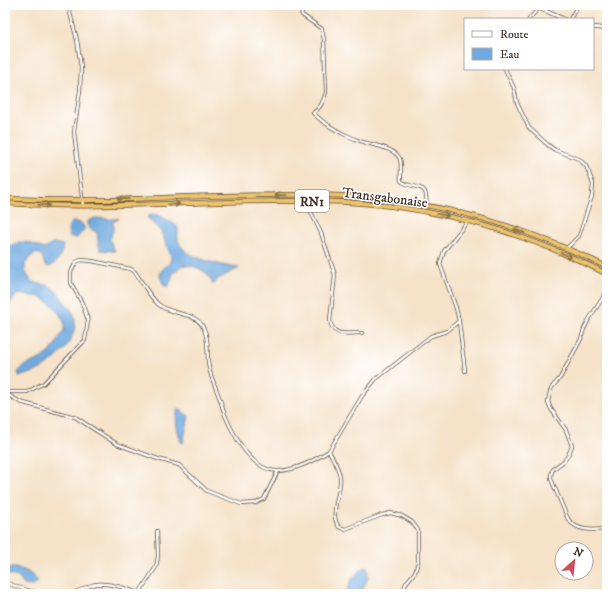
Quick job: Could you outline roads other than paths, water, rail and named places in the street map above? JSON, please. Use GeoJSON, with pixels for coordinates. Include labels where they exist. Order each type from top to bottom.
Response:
{"type":"FeatureCollection","features":[{"type":"Feature","properties":{"kind":"highway","name":"Transgabonaise"},"geometry":{"type":"LineString","coordinates":[[5,198],[83,202],[273,194],[381,199],[426,206],[468,215],[502,225],[567,248],[607,267]]}},
{"type":"Feature","properties":{"kind":"highway","name":"Transgabonaise"},"geometry":{"type":"LineString","coordinates":[[5,203],[310,201],[344,202],[387,206],[469,220],[566,254],[607,274]]}},
{"type":"Feature","properties":{"kind":"street"},"geometry":{"type":"LineString","coordinates":[[68,5],[77,40],[81,67],[80,91],[74,132],[83,202]]}},
{"type":"Feature","properties":{"kind":"street"},"geometry":{"type":"LineString","coordinates":[[298,5],[302,15],[322,29],[324,40],[327,82],[326,92],[325,98],[321,105],[313,113],[321,120],[356,140],[391,151],[397,155],[400,160],[400,181],[420,187],[424,190],[427,197],[426,206]]}},
{"type":"Feature","properties":{"kind":"street"},"geometry":{"type":"LineString","coordinates":[[532,5],[562,18]]}},
{"type":"Feature","properties":{"kind":"street"},"geometry":{"type":"LineString","coordinates":[[571,18],[578,5]]}},
{"type":"Feature","properties":{"kind":"street"},"geometry":{"type":"LineString","coordinates":[[530,18],[539,8]]}},
{"type":"Feature","properties":{"kind":"street"},"geometry":{"type":"LineString","coordinates":[[594,27],[607,29]]}},
{"type":"Feature","properties":{"kind":"street"},"geometry":{"type":"LineString","coordinates":[[505,70],[514,88],[517,103],[529,128],[548,146],[579,159],[590,173],[593,184],[592,196],[578,238],[567,248]]}},
{"type":"Feature","properties":{"kind":"street"},"geometry":{"type":"LineString","coordinates":[[310,201],[310,210],[321,234],[335,275],[330,326],[339,334],[362,333]]}},
{"type":"Feature","properties":{"kind":"street"},"geometry":{"type":"LineString","coordinates":[[465,371],[456,308],[440,264],[444,251],[469,220]]}},
{"type":"Feature","properties":{"kind":"street"},"geometry":{"type":"LineString","coordinates":[[5,393],[27,392],[44,383],[54,375],[85,340],[88,320],[82,303],[71,283],[71,272],[76,262],[80,260],[92,261],[132,269],[157,304],[201,322],[207,334],[207,358],[213,382],[224,414],[236,438],[246,453],[256,463],[268,469],[278,471],[306,463],[329,451],[362,396],[376,379],[431,336],[447,331],[459,321]]}},
{"type":"Feature","properties":{"kind":"street"},"geometry":{"type":"LineString","coordinates":[[607,291],[588,321],[581,339],[560,378],[552,388],[548,402],[551,409],[566,430],[572,446],[564,461],[554,467],[551,472],[551,479],[568,519],[572,525],[580,528],[591,530],[607,529]]}},
{"type":"Feature","properties":{"kind":"street"},"geometry":{"type":"LineString","coordinates":[[5,393],[20,402],[75,417],[117,444],[176,464],[182,467],[207,491],[241,504],[256,503],[264,499],[278,471]]}},
{"type":"Feature","properties":{"kind":"street"},"geometry":{"type":"LineString","coordinates":[[329,451],[337,467],[340,478],[335,512],[336,522],[339,527],[345,529],[382,515],[391,514],[402,516],[417,527],[419,545],[417,568],[406,583],[402,594]]}},
{"type":"Feature","properties":{"kind":"street"},"geometry":{"type":"LineString","coordinates":[[5,582],[27,590],[55,594],[70,594],[99,583],[108,584],[139,594],[156,567],[158,558],[157,531]]}},
{"type":"Feature","properties":{"kind":"street"},"geometry":{"type":"LineString","coordinates":[[599,594],[607,589]]}},
{"type":"Feature","properties":{"kind":"water"},"geometry":{"type":"Polygon","coordinates":[[[152,214],[161,216],[177,226],[179,243],[185,251],[191,255],[225,266],[239,268],[218,279],[213,285],[205,272],[192,266],[182,265],[172,275],[168,287],[164,285],[160,276],[161,271],[170,262],[171,256],[161,232],[147,217],[152,214]]]}},
{"type":"Feature","properties":{"kind":"water"},"geometry":{"type":"Polygon","coordinates":[[[95,218],[119,219],[112,222],[114,226],[110,240],[115,251],[100,250],[97,232],[90,229],[88,224],[88,221],[95,218]]]}},
{"type":"Feature","properties":{"kind":"water"},"geometry":{"type":"Polygon","coordinates":[[[72,222],[81,223],[85,228],[77,238],[69,237],[68,231],[72,222]]]}},
{"type":"Feature","properties":{"kind":"water"},"geometry":{"type":"Polygon","coordinates":[[[19,242],[30,243],[44,249],[54,243],[63,245],[59,258],[50,267],[45,265],[42,256],[38,253],[31,256],[25,264],[25,271],[31,281],[49,286],[55,291],[71,309],[75,319],[71,339],[57,357],[38,370],[19,376],[18,372],[24,366],[40,359],[52,350],[64,330],[64,321],[56,308],[41,297],[17,294],[5,310],[5,252],[7,247],[19,242]]]}},
{"type":"Feature","properties":{"kind":"water"},"geometry":{"type":"Polygon","coordinates":[[[178,410],[189,416],[183,443],[181,442],[177,426],[176,418],[178,410]]]}},
{"type":"Feature","properties":{"kind":"water"},"geometry":{"type":"Polygon","coordinates":[[[367,566],[368,578],[360,594],[346,594],[353,578],[367,566]]]}},
{"type":"Feature","properties":{"kind":"water"},"geometry":{"type":"Polygon","coordinates":[[[6,567],[24,570],[31,574],[38,582],[32,586],[24,585],[18,577],[6,574],[6,567]]]}}]}
